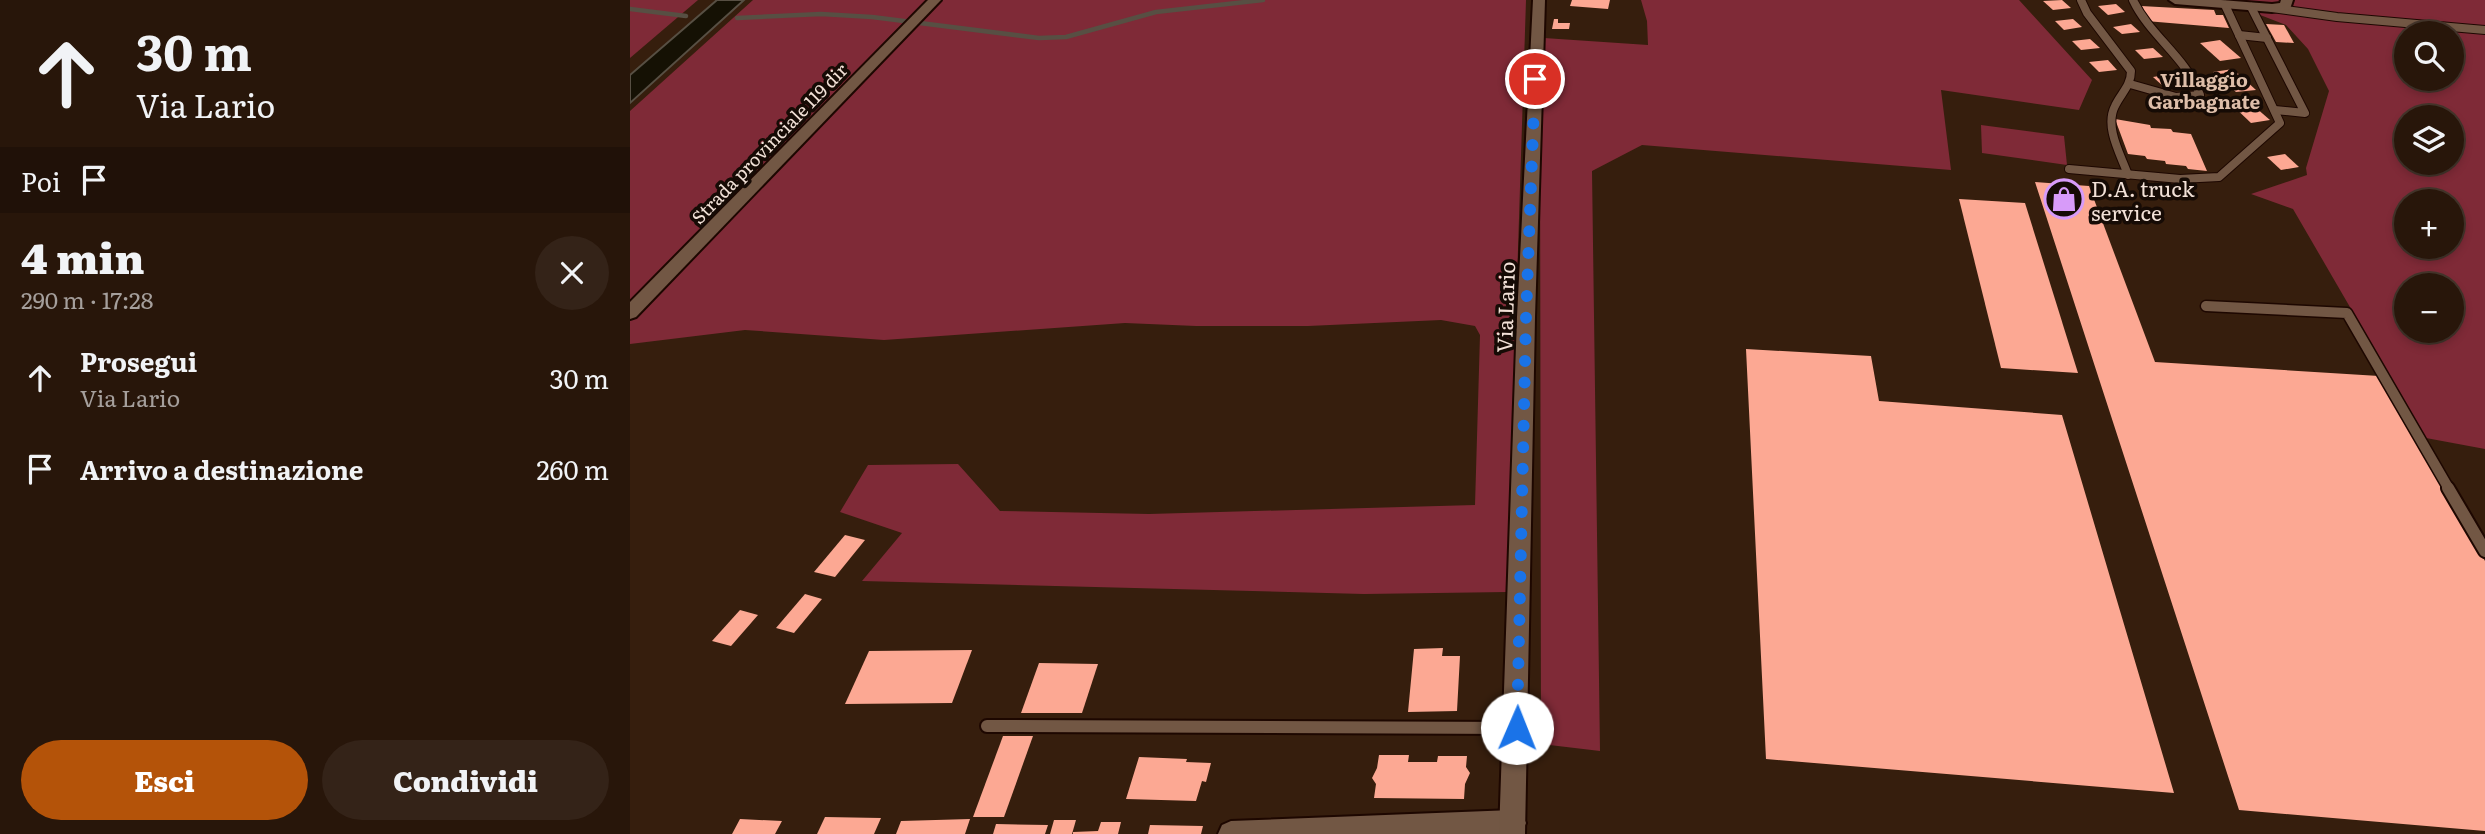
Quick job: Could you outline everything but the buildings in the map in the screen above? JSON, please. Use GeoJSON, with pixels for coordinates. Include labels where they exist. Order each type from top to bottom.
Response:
{"type":"FeatureCollection","features":[{"type":"Feature","properties":{"kind":"street","name":"Strada provinciale 119 dir"},"geometry":{"type":"LineString","coordinates":[[630,313],[936,0]]}},
{"type":"Feature","properties":{"kind":"street","name":"Via Lario"},"geometry":{"type":"LineString","coordinates":[[1513,829],[1526,317],[1539,0]]}},
{"type":"Feature","properties":{"kind":"street"},"geometry":{"type":"LineString","coordinates":[[2175,0],[2273,8],[2285,6],[2287,0]]}},
{"type":"Feature","properties":{"kind":"street"},"geometry":{"type":"LineString","coordinates":[[1231,834],[1513,829]]}},
{"type":"Feature","properties":{"kind":"lane"},"geometry":{"type":"LineString","coordinates":[[2081,0],[2087,13],[2130,67],[2130,84],[2116,104],[2111,119],[2127,175]]}},
{"type":"Feature","properties":{"kind":"lane"},"geometry":{"type":"LineString","coordinates":[[2130,84],[2178,97],[2193,98],[2200,95],[2198,87],[2182,64],[2142,22],[2133,0]]}},
{"type":"Feature","properties":{"kind":"lane"},"geometry":{"type":"LineString","coordinates":[[2069,169],[2180,179],[2219,177],[2280,123],[2225,5]]}},
{"type":"Feature","properties":{"kind":"lane"},"geometry":{"type":"LineString","coordinates":[[2251,7],[2305,113],[2275,110]]}},
{"type":"Feature","properties":{"kind":"lane"},"geometry":{"type":"LineString","coordinates":[[2273,8],[2485,30]]}},
{"type":"Feature","properties":{"kind":"lane"},"geometry":{"type":"LineString","coordinates":[[2297,11],[2335,11],[2485,25]]}},
{"type":"Feature","properties":{"kind":"lane"},"geometry":{"type":"LineString","coordinates":[[2239,35],[2267,38]]}},
{"type":"Feature","properties":{"kind":"lane"},"geometry":{"type":"LineString","coordinates":[[2206,306],[2347,313],[2485,551]]}},
{"type":"Feature","properties":{"kind":"lane"},"geometry":{"type":"LineString","coordinates":[[987,726],[1517,728]]}},
{"type":"Feature","properties":{"kind":"shaded area"},"geometry":{"type":"Polygon","coordinates":[[[630,0],[698,0],[630,58],[630,0]]]}},
{"type":"Feature","properties":{"kind":"shaded area"},"geometry":{"type":"Polygon","coordinates":[[[717,0],[744,0],[630,103],[630,75],[717,0]]]}},
{"type":"Feature","properties":{"kind":"shaded area"},"geometry":{"type":"Polygon","coordinates":[[[753,0],[1526,0],[1507,592],[1364,594],[862,581],[902,533],[840,512],[868,465],[958,464],[1000,511],[1149,514],[1475,505],[1480,335],[1475,326],[1441,320],[1308,326],[1125,323],[884,340],[745,330],[630,344],[630,111],[753,0]]]}},
{"type":"Feature","properties":{"kind":"shaded area"},"geometry":{"type":"Polygon","coordinates":[[[1641,0],[2019,0],[2092,80],[2079,110],[1941,90],[1951,170],[1642,145],[1592,171],[1600,751],[1541,744],[1540,116],[1544,38],[1648,45],[1647,21],[1641,0]]]}},
{"type":"Feature","properties":{"kind":"shaded area"},"geometry":{"type":"Polygon","coordinates":[[[2207,0],[2485,0],[2485,449],[2426,438],[2293,209],[2251,194],[2307,175],[2306,168],[2329,91],[2308,49],[2286,25],[2224,1],[2207,0]]]}},
{"type":"Feature","properties":{"kind":"shaded area"},"geometry":{"type":"Polygon","coordinates":[[[1981,125],[2064,136],[2067,165],[1982,153],[1981,125]]]}},
{"type":"Feature","properties":{"kind":"waterway"},"geometry":{"type":"LineString","coordinates":[[737,18],[821,14],[872,17],[1039,38],[1066,37],[1156,12],[1263,0]]}},
{"type":"Feature","properties":{"kind":"waterway"},"geometry":{"type":"LineString","coordinates":[[630,9],[686,16]]}},
{"type":"Feature","properties":{"kind":"place","name":"D.A. truck service"},"geometry":{"type":"Point","coordinates":[2064,199]}},
{"type":"Feature","properties":{"kind":"district","name":"Villaggio Garbagnate"},"geometry":{"type":"Point","coordinates":[2204,90]}},
{"type":"Feature","properties":{"kind":"route"},"geometry":{"type":"LineString","coordinates":[[1517,728],[1521,487],[1535,79]]}}]}
